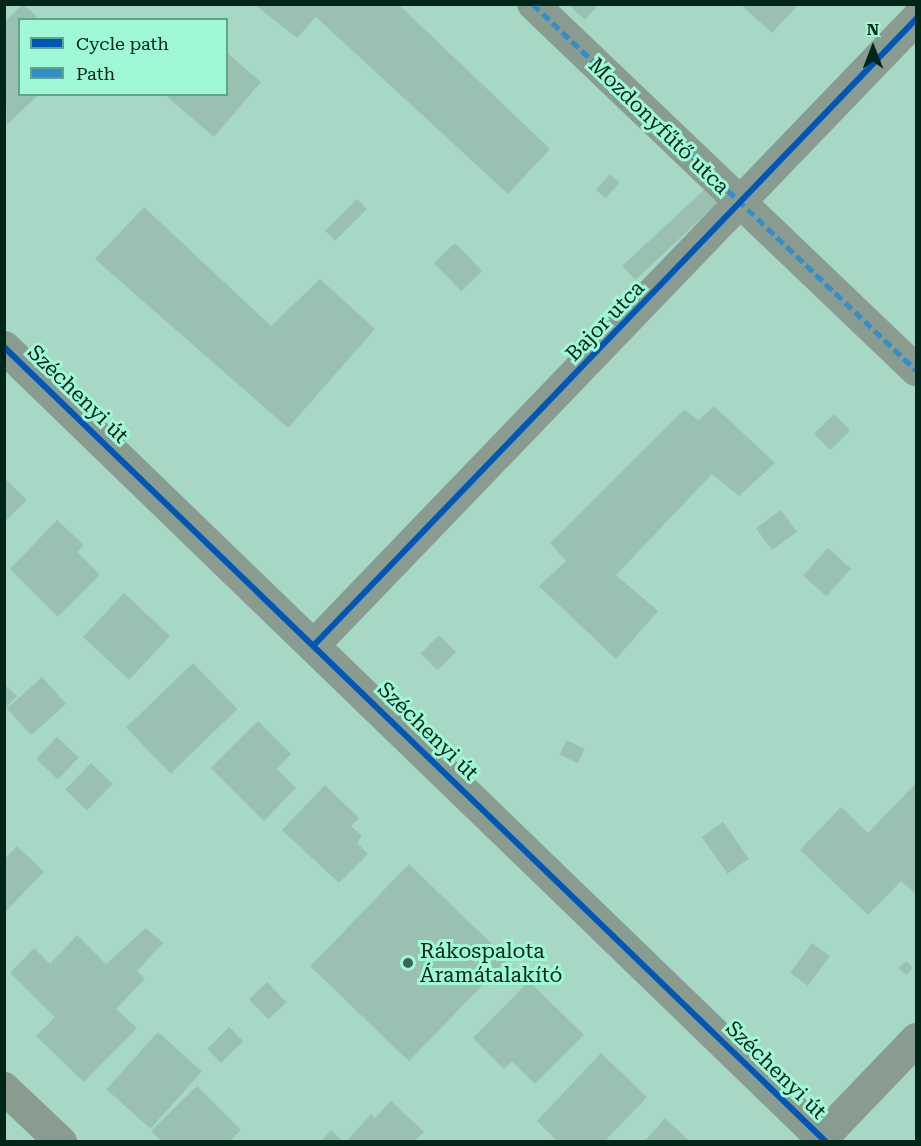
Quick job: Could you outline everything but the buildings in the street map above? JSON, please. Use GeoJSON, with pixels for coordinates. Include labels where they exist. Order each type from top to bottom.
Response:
{"type":"FeatureCollection","features":[{"type":"Feature","properties":{"kind":"street","name":"Mozdonyfűtő utca"},"geometry":{"type":"LineString","coordinates":[[533,4],[916,370]]}},
{"type":"Feature","properties":{"kind":"street","name":"Bajor utca"},"geometry":{"type":"LineString","coordinates":[[315,644],[741,204],[916,19]]}},
{"type":"Feature","properties":{"kind":"street","name":"Széchenyi út"},"geometry":{"type":"LineString","coordinates":[[4,347],[315,644],[824,1139]]}},
{"type":"Feature","properties":{"kind":"street"},"geometry":{"type":"LineString","coordinates":[[824,1139],[916,1039]]}},
{"type":"Feature","properties":{"kind":"street"},"geometry":{"type":"LineString","coordinates":[[4,1088],[62,1142]]}},
{"type":"Feature","properties":{"kind":"marked path"},"geometry":{"type":"LineString","coordinates":[[533,4],[916,370]]}},
{"type":"Feature","properties":{"kind":"cycle path"},"geometry":{"type":"LineString","coordinates":[[315,644],[916,19]]}},
{"type":"Feature","properties":{"kind":"cycle path"},"geometry":{"type":"LineString","coordinates":[[4,347],[826,1142]]}},
{"type":"Feature","properties":{"kind":"place","name":"Rákospalota Áramátalakító"},"geometry":{"type":"Point","coordinates":[408,963]}}]}
